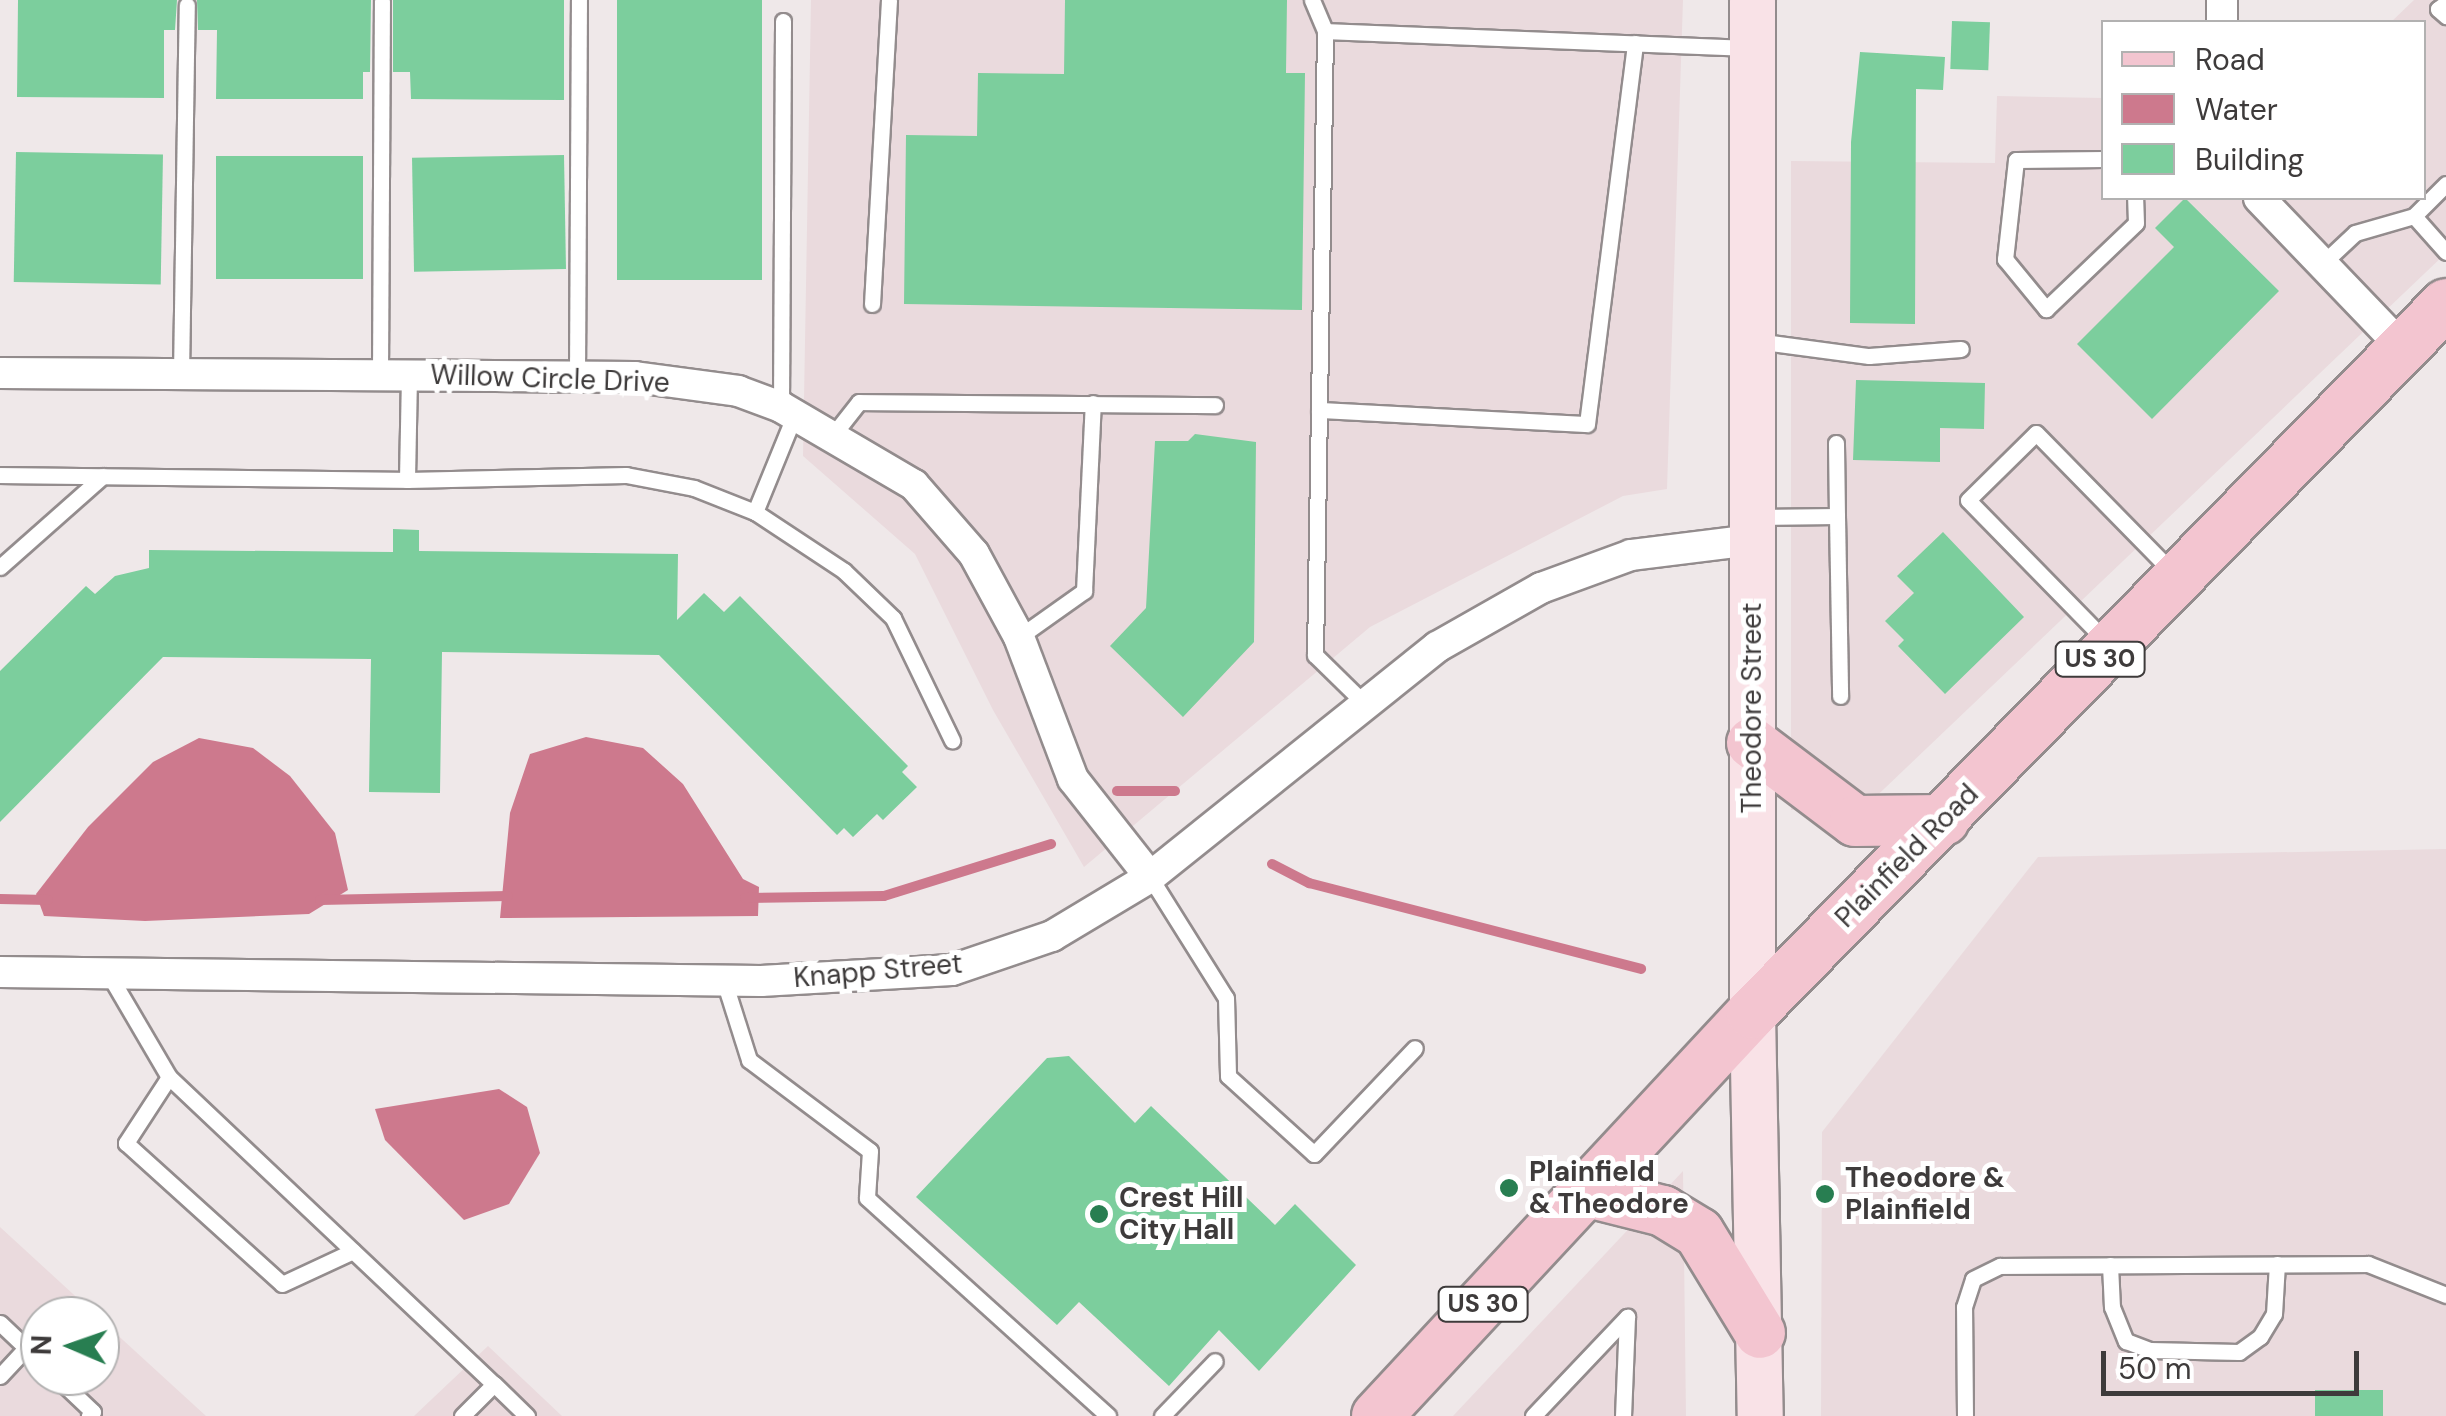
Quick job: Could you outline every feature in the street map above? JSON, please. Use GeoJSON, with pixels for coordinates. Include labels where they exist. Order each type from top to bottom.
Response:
{"type":"FeatureCollection","features":[{"type":"Feature","properties":{"kind":"main road","name":"Theodore Street"},"geometry":{"type":"LineString","coordinates":[[1752,0],[1752,1012],[1760,1416]]}},
{"type":"Feature","properties":{"kind":"main road","name":"Plainfield Road"},"geometry":{"type":"LineString","coordinates":[[1377,1416],[1752,1012],[2446,304]]}},
{"type":"Feature","properties":{"kind":"main road"},"geometry":{"type":"LineString","coordinates":[[1752,744],[1855,821],[1944,820]]}},
{"type":"Feature","properties":{"kind":"main road"},"geometry":{"type":"LineString","coordinates":[[1588,1192],[1662,1211],[1699,1233],[1760,1333]]}},
{"type":"Feature","properties":{"kind":"street"},"geometry":{"type":"LineString","coordinates":[[2261,200],[2402,347]]}},
{"type":"Feature","properties":{"kind":"street","name":"Willow Circle Drive"},"geometry":{"type":"LineString","coordinates":[[0,373],[577,376],[738,391],[788,411],[914,486],[974,554],[1019,637],[1072,778],[1150,877]]}},
{"type":"Feature","properties":{"kind":"street","name":"Knapp Street"},"geometry":{"type":"LineString","coordinates":[[0,972],[724,981],[952,970],[1052,936],[1150,877],[1363,702],[1436,648],[1542,588],[1631,555],[1752,529]]}},
{"type":"Feature","properties":{"kind":"lane"},"geometry":{"type":"LineString","coordinates":[[577,376],[579,0]]}},
{"type":"Feature","properties":{"kind":"lane"},"geometry":{"type":"LineString","coordinates":[[872,304],[889,0]]}},
{"type":"Feature","properties":{"kind":"lane"},"geometry":{"type":"LineString","coordinates":[[1312,0],[1325,31],[1315,655],[1363,702]]}},
{"type":"Feature","properties":{"kind":"lane"},"geometry":{"type":"LineString","coordinates":[[382,1],[394,375],[406,480]]}},
{"type":"Feature","properties":{"kind":"lane"},"geometry":{"type":"LineString","coordinates":[[2446,3],[2438,10],[2446,16]]}},
{"type":"Feature","properties":{"kind":"lane"},"geometry":{"type":"LineString","coordinates":[[181,374],[187,5]]}},
{"type":"Feature","properties":{"kind":"lane"},"geometry":{"type":"LineString","coordinates":[[754,512],[788,411],[782,21]]}},
{"type":"Feature","properties":{"kind":"lane"},"geometry":{"type":"LineString","coordinates":[[1325,31],[1752,48]]}},
{"type":"Feature","properties":{"kind":"lane"},"geometry":{"type":"LineString","coordinates":[[1319,410],[1586,424],[1635,43]]}},
{"type":"Feature","properties":{"kind":"lane"},"geometry":{"type":"LineString","coordinates":[[2101,159],[2016,160],[2005,259],[2046,309],[2136,224],[2134,200]]}},
{"type":"Feature","properties":{"kind":"lane"},"geometry":{"type":"LineString","coordinates":[[2322,264],[2355,233],[2414,216],[2446,184]]}},
{"type":"Feature","properties":{"kind":"lane"},"geometry":{"type":"LineString","coordinates":[[2414,216],[2446,252]]}},
{"type":"Feature","properties":{"kind":"lane"},"geometry":{"type":"LineString","coordinates":[[1752,341],[1869,356],[1961,348]]}},
{"type":"Feature","properties":{"kind":"lane"},"geometry":{"type":"LineString","coordinates":[[833,435],[860,402],[1215,404]]}},
{"type":"Feature","properties":{"kind":"lane"},"geometry":{"type":"LineString","coordinates":[[1019,637],[1084,591],[1093,403]]}},
{"type":"Feature","properties":{"kind":"lane"},"geometry":{"type":"LineString","coordinates":[[2112,646],[1968,500],[2036,433],[2178,578]]}},
{"type":"Feature","properties":{"kind":"lane"},"geometry":{"type":"LineString","coordinates":[[1836,443],[1840,696]]}},
{"type":"Feature","properties":{"kind":"lane"},"geometry":{"type":"LineString","coordinates":[[0,475],[406,480],[626,475],[694,488],[754,512],[844,570],[892,618],[952,740]]}},
{"type":"Feature","properties":{"kind":"lane"},"geometry":{"type":"LineString","coordinates":[[0,567],[103,476]]}},
{"type":"Feature","properties":{"kind":"lane"},"geometry":{"type":"LineString","coordinates":[[1752,529],[1837,516]]}},
{"type":"Feature","properties":{"kind":"lane"},"geometry":{"type":"LineString","coordinates":[[1150,877],[1226,998],[1228,1076],[1314,1154],[1415,1048]]}},
{"type":"Feature","properties":{"kind":"lane"},"geometry":{"type":"LineString","coordinates":[[108,973],[168,1078],[527,1416]]}},
{"type":"Feature","properties":{"kind":"lane"},"geometry":{"type":"LineString","coordinates":[[724,981],[748,1060],[870,1151],[867,1198],[1108,1416]]}},
{"type":"Feature","properties":{"kind":"lane"},"geometry":{"type":"LineString","coordinates":[[168,1078],[126,1143],[282,1284],[353,1251]]}},
{"type":"Feature","properties":{"kind":"lane"},"geometry":{"type":"LineString","coordinates":[[2110,1266],[2112,1307],[2126,1340],[2150,1350],[2239,1352],[2260,1337],[2274,1314],[2277,1264]]}},
{"type":"Feature","properties":{"kind":"lane"},"geometry":{"type":"LineString","coordinates":[[1965,1416],[1964,1306],[1973,1279],[2000,1266],[2368,1264],[2446,1295]]}},
{"type":"Feature","properties":{"kind":"lane"},"geometry":{"type":"LineString","coordinates":[[1532,1416],[1628,1317],[1623,1416]]}},
{"type":"Feature","properties":{"kind":"lane"},"geometry":{"type":"LineString","coordinates":[[0,1323],[20,1342]]}},
{"type":"Feature","properties":{"kind":"lane"},"geometry":{"type":"LineString","coordinates":[[0,1376],[20,1354]]}},
{"type":"Feature","properties":{"kind":"lane"},"geometry":{"type":"LineString","coordinates":[[1162,1416],[1214,1361]]}},
{"type":"Feature","properties":{"kind":"lane"},"geometry":{"type":"LineString","coordinates":[[462,1416],[494,1384]]}},
{"type":"Feature","properties":{"kind":"lane"},"geometry":{"type":"LineString","coordinates":[[77,1396],[93,1412],[89,1416]]}},
{"type":"Feature","properties":{"kind":"shaded area"},"geometry":{"type":"Polygon","coordinates":[[[811,0],[1683,0],[1667,489],[1623,496],[1370,627],[1084,867],[993,710],[915,554],[803,456],[811,0]]]}},
{"type":"Feature","properties":{"kind":"shaded area"},"geometry":{"type":"Polygon","coordinates":[[[2414,0],[2446,0],[2446,253],[1863,809],[1791,810],[1791,161],[1995,163],[1997,96],[2101,98],[2101,200],[2426,200],[2426,20],[2393,20],[2414,0]]]}},
{"type":"Feature","properties":{"kind":"shaded area"},"geometry":{"type":"Polygon","coordinates":[[[2446,849],[2446,1416],[1821,1416],[1822,1132],[2038,857],[2446,849]]]}},
{"type":"Feature","properties":{"kind":"shaded area"},"geometry":{"type":"Polygon","coordinates":[[[1683,1171],[1686,1416],[1453,1416],[1683,1171]]]}},
{"type":"Feature","properties":{"kind":"shaded area"},"geometry":{"type":"Polygon","coordinates":[[[0,1227],[75,1296],[20,1296],[20,1396],[120,1396],[120,1337],[206,1416],[0,1416],[0,1227]]]}},
{"type":"Feature","properties":{"kind":"shaded area"},"geometry":{"type":"Polygon","coordinates":[[[488,1346],[562,1416],[414,1416],[488,1346]]]}},
{"type":"Feature","properties":{"kind":"water"},"geometry":{"type":"Polygon","coordinates":[[[586,737],[643,748],[683,784],[743,879],[759,887],[758,916],[500,918],[510,813],[530,754],[586,737]]]}},
{"type":"Feature","properties":{"kind":"water"},"geometry":{"type":"Polygon","coordinates":[[[199,738],[253,748],[290,776],[335,833],[348,890],[309,914],[145,921],[44,916],[36,894],[88,827],[153,762],[199,738]]]}},
{"type":"Feature","properties":{"kind":"water"},"geometry":{"type":"Polygon","coordinates":[[[499,1089],[527,1107],[540,1153],[509,1204],[464,1220],[385,1140],[375,1109],[499,1089]]]}},
{"type":"Feature","properties":{"kind":"building"},"geometry":{"type":"Polygon","coordinates":[[[18,0],[177,0],[175,30],[164,30],[164,98],[17,97],[18,0]]]}},
{"type":"Feature","properties":{"kind":"building"},"geometry":{"type":"Polygon","coordinates":[[[197,0],[371,0],[370,72],[363,72],[363,99],[216,99],[217,30],[198,30],[197,0]]]}},
{"type":"Feature","properties":{"kind":"building"},"geometry":{"type":"Polygon","coordinates":[[[393,0],[564,0],[564,100],[411,99],[410,72],[393,72],[393,0]]]}},
{"type":"Feature","properties":{"kind":"building"},"geometry":{"type":"Polygon","coordinates":[[[617,0],[762,0],[762,280],[617,280],[617,0]]]}},
{"type":"Feature","properties":{"kind":"building"},"geometry":{"type":"Polygon","coordinates":[[[1065,0],[1287,0],[1286,73],[1305,73],[1302,310],[904,304],[906,135],[977,136],[978,73],[1064,74],[1065,0]]]}},
{"type":"Feature","properties":{"kind":"building"},"geometry":{"type":"Polygon","coordinates":[[[1952,21],[1990,22],[1988,70],[1950,69],[1952,21]]]}},
{"type":"Feature","properties":{"kind":"building"},"geometry":{"type":"Polygon","coordinates":[[[1860,52],[1945,57],[1943,90],[1916,89],[1915,324],[1850,323],[1851,142],[1860,52]]]}},
{"type":"Feature","properties":{"kind":"building"},"geometry":{"type":"Polygon","coordinates":[[[16,152],[163,155],[161,285],[14,282],[16,152]]]}},
{"type":"Feature","properties":{"kind":"building"},"geometry":{"type":"Polygon","coordinates":[[[564,155],[566,269],[414,272],[412,158],[564,155]]]}},
{"type":"Feature","properties":{"kind":"building"},"geometry":{"type":"Polygon","coordinates":[[[216,156],[363,156],[363,279],[216,279],[216,156]]]}},
{"type":"Feature","properties":{"kind":"building"},"geometry":{"type":"Polygon","coordinates":[[[2187,200],[2279,291],[2152,419],[2077,344],[2174,247],[2155,228],[2187,200]]]}},
{"type":"Feature","properties":{"kind":"building"},"geometry":{"type":"Polygon","coordinates":[[[1856,380],[1985,383],[1984,429],[1940,428],[1940,462],[1853,460],[1856,380]]]}},
{"type":"Feature","properties":{"kind":"building"},"geometry":{"type":"Polygon","coordinates":[[[1195,434],[1256,442],[1254,642],[1183,717],[1110,646],[1146,608],[1155,441],[1188,441],[1195,434]]]}},
{"type":"Feature","properties":{"kind":"building"},"geometry":{"type":"Polygon","coordinates":[[[393,529],[419,530],[419,551],[678,554],[677,620],[704,593],[724,612],[740,596],[908,766],[902,772],[917,787],[883,820],[877,814],[853,837],[844,828],[837,835],[659,655],[442,652],[440,793],[369,792],[371,659],[163,657],[0,822],[0,671],[86,586],[95,594],[115,576],[149,568],[149,550],[393,552],[393,529]]]}},
{"type":"Feature","properties":{"kind":"building"},"geometry":{"type":"Polygon","coordinates":[[[1943,532],[2024,617],[1945,694],[1898,646],[1904,640],[1885,621],[1914,593],[1897,576],[1943,532]]]}},
{"type":"Feature","properties":{"kind":"building","name":"Crest Hill City Hall"},"geometry":{"type":"Polygon","coordinates":[[[1069,1056],[1135,1123],[1151,1106],[1275,1225],[1295,1204],[1356,1265],[1259,1371],[1219,1330],[1169,1386],[1079,1302],[1057,1325],[916,1197],[1047,1058],[1069,1056]]]}},
{"type":"Feature","properties":{"kind":"building"},"geometry":{"type":"Polygon","coordinates":[[[2315,1390],[2383,1390],[2383,1416],[2315,1416],[2315,1390]]]}},
{"type":"Feature","properties":{"kind":"waterway"},"geometry":{"type":"LineString","coordinates":[[1117,791],[1175,791]]}},
{"type":"Feature","properties":{"kind":"waterway"},"geometry":{"type":"LineString","coordinates":[[745,898],[884,896],[1051,844]]}},
{"type":"Feature","properties":{"kind":"waterway"},"geometry":{"type":"LineString","coordinates":[[1272,864],[1309,883],[1641,969]]}},
{"type":"Feature","properties":{"kind":"waterway"},"geometry":{"type":"LineString","coordinates":[[320,900],[508,896]]}},
{"type":"Feature","properties":{"kind":"waterway"},"geometry":{"type":"LineString","coordinates":[[0,899],[48,900]]}},
{"type":"Feature","properties":{"kind":"place","name":"Plainfield & Theodore"},"geometry":{"type":"Point","coordinates":[1509,1188]}},
{"type":"Feature","properties":{"kind":"place","name":"Theodore & Plainfield"},"geometry":{"type":"Point","coordinates":[1825,1194]}},
{"type":"Feature","properties":{"kind":"place","name":"Crest Hill City Hall"},"geometry":{"type":"Point","coordinates":[1099,1214]}}]}
